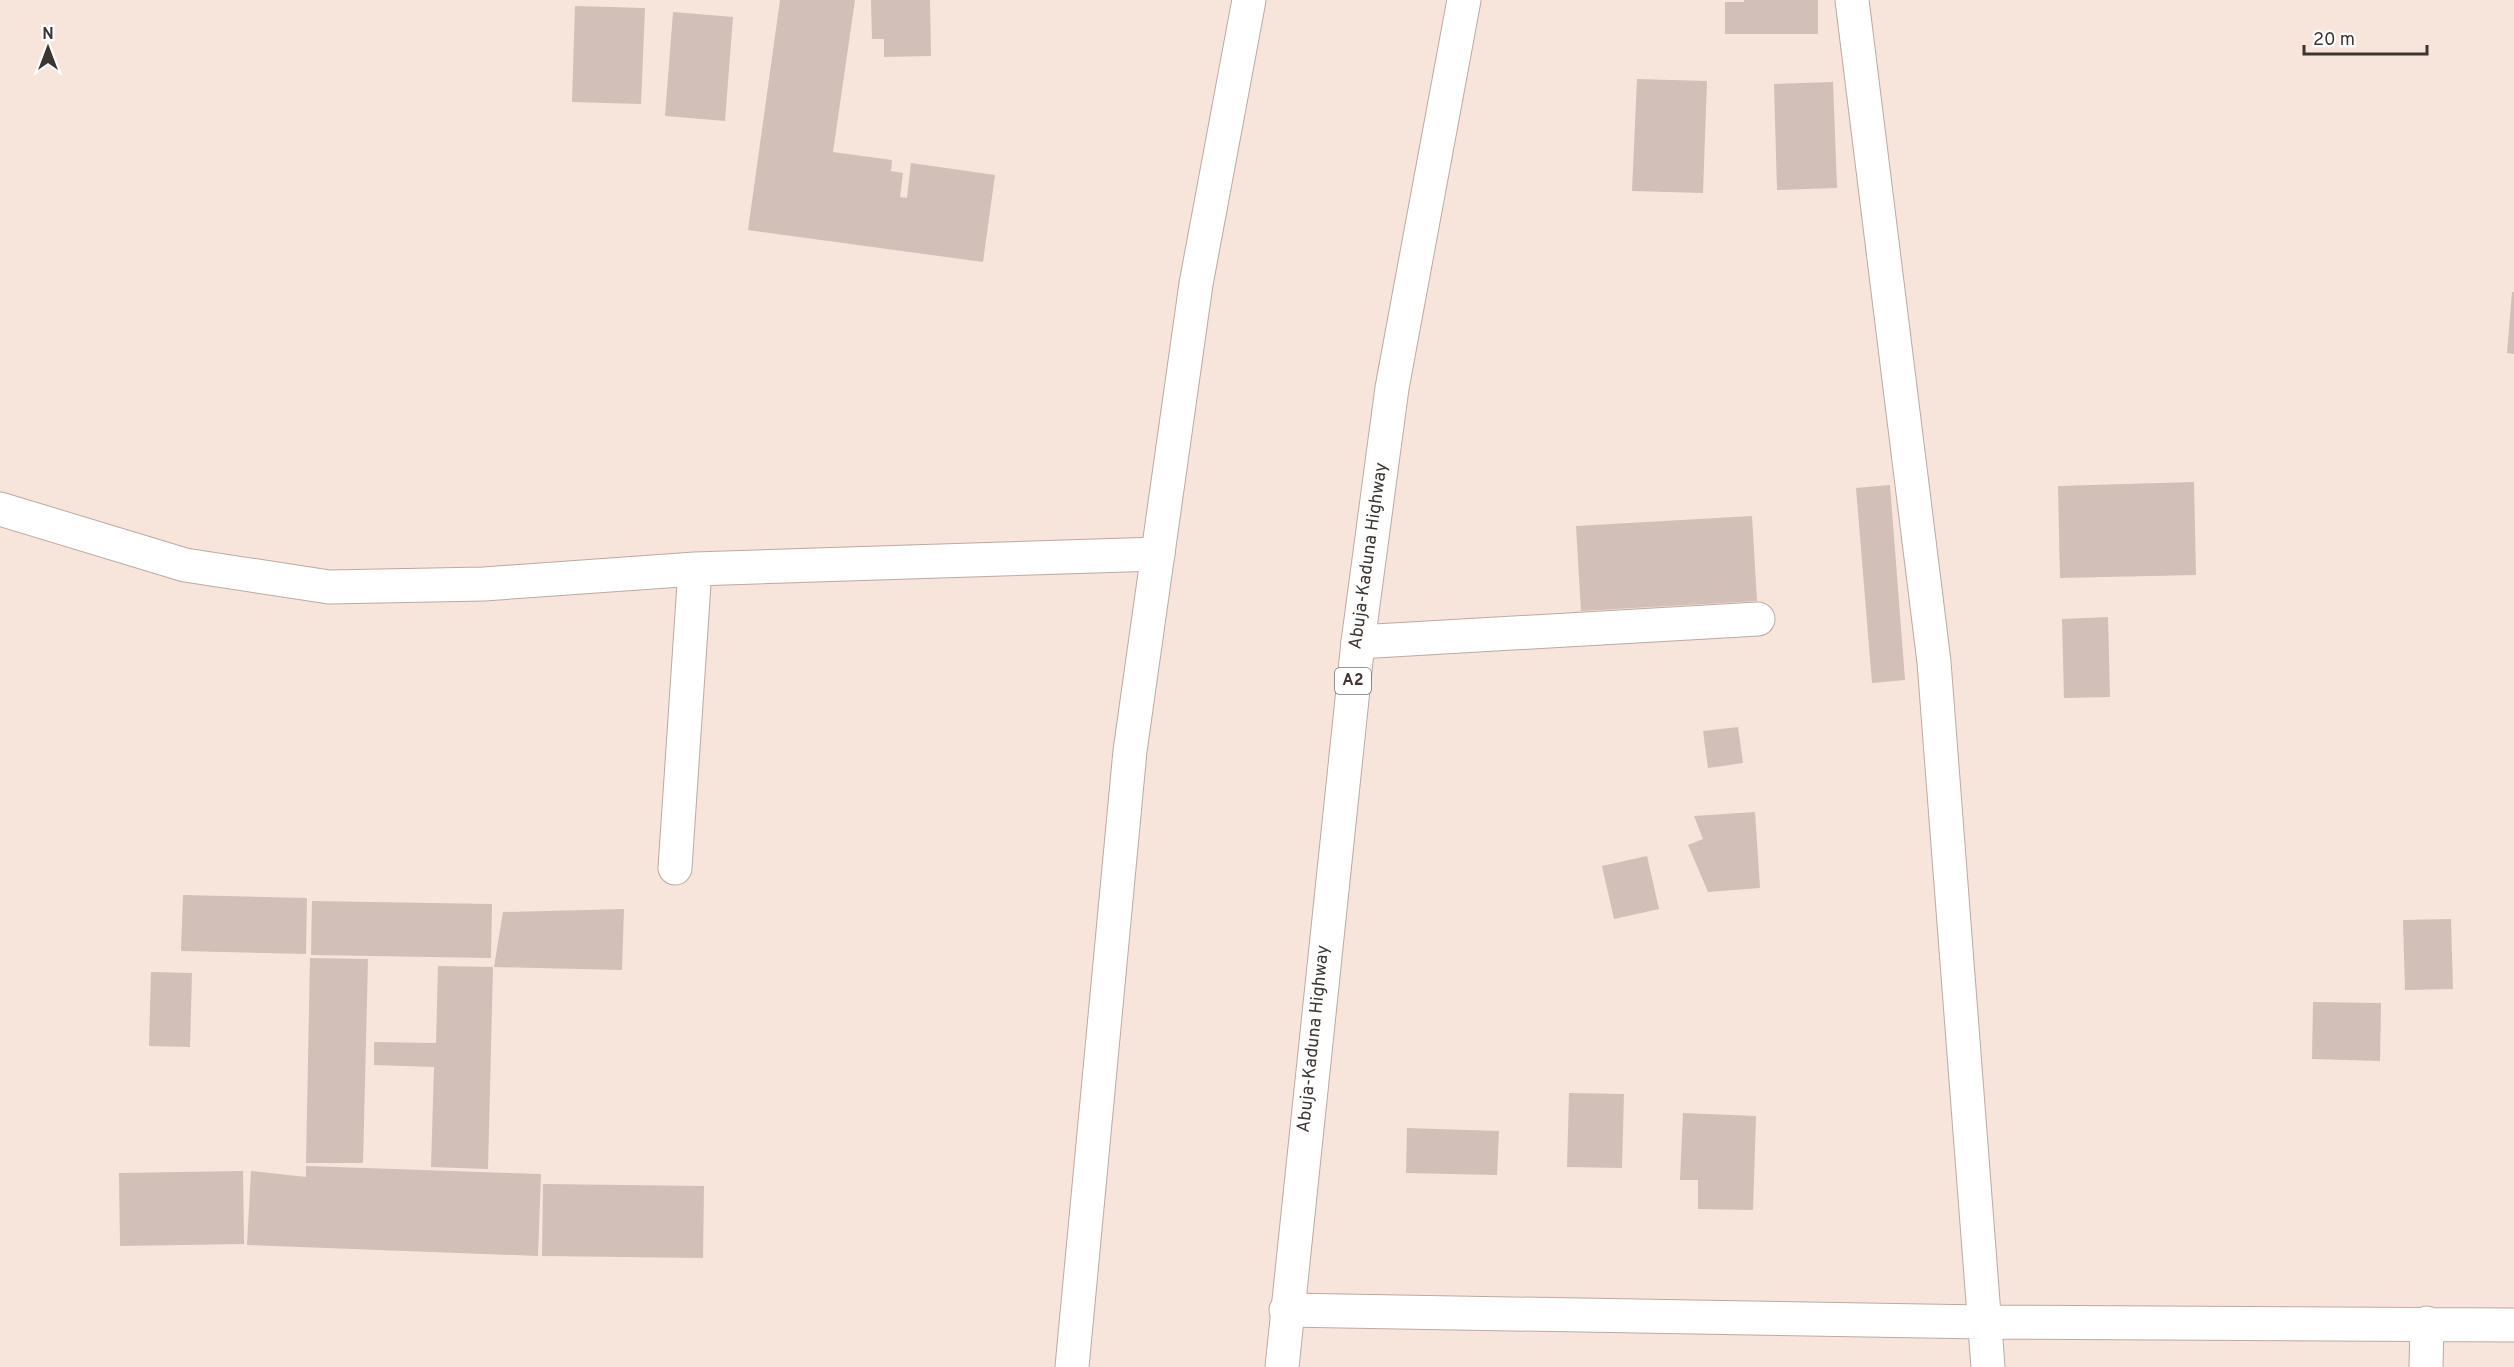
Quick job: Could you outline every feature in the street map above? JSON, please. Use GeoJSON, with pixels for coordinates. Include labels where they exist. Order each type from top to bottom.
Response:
{"type":"FeatureCollection","features":[{"type":"Feature","properties":{"kind":"main road"},"geometry":{"type":"LineString","coordinates":[[1071,1367],[1130,751],[1196,284],[1249,0]]}},
{"type":"Feature","properties":{"kind":"main road","name":"Abuja-Kaduna Highway"},"geometry":{"type":"LineString","coordinates":[[1282,1367],[1286,1310],[1358,642],[1392,388],[1464,0]]}},
{"type":"Feature","properties":{"kind":"main road"},"geometry":{"type":"LineString","coordinates":[[1852,0],[1934,662],[1988,1367]]}},
{"type":"Feature","properties":{"kind":"main road"},"geometry":{"type":"LineString","coordinates":[[0,509],[185,565],[329,587],[484,584],[695,568],[1158,554]]}},
{"type":"Feature","properties":{"kind":"main road"},"geometry":{"type":"LineString","coordinates":[[675,868],[695,568]]}},
{"type":"Feature","properties":{"kind":"main road"},"geometry":{"type":"LineString","coordinates":[[1358,642],[1758,619]]}},
{"type":"Feature","properties":{"kind":"main road"},"geometry":{"type":"LineString","coordinates":[[1286,1310],[1983,1322],[2514,1325]]}},
{"type":"Feature","properties":{"kind":"main road"},"geometry":{"type":"LineString","coordinates":[[2426,1367],[2427,1323]]}},
{"type":"Feature","properties":{"kind":"building"},"geometry":{"type":"Polygon","coordinates":[[[780,0],[855,0],[833,152],[892,160],[891,171],[903,173],[900,197],[907,198],[911,163],[995,175],[983,262],[748,230],[780,0]]]}},
{"type":"Feature","properties":{"kind":"building"},"geometry":{"type":"Polygon","coordinates":[[[871,0],[930,0],[931,56],[884,57],[884,39],[872,39],[871,0]]]}},
{"type":"Feature","properties":{"kind":"building"},"geometry":{"type":"Polygon","coordinates":[[[1744,0],[1818,0],[1818,34],[1725,34],[1725,2],[1744,2],[1744,0]]]}},
{"type":"Feature","properties":{"kind":"building"},"geometry":{"type":"Polygon","coordinates":[[[575,6],[645,8],[641,104],[572,102],[575,6]]]}},
{"type":"Feature","properties":{"kind":"building"},"geometry":{"type":"Polygon","coordinates":[[[673,12],[733,17],[725,121],[665,116],[673,12]]]}},
{"type":"Feature","properties":{"kind":"building"},"geometry":{"type":"Polygon","coordinates":[[[1637,79],[1707,81],[1703,193],[1632,191],[1637,79]]]}},
{"type":"Feature","properties":{"kind":"building"},"geometry":{"type":"Polygon","coordinates":[[[1833,82],[1837,188],[1777,190],[1774,84],[1833,82]]]}},
{"type":"Feature","properties":{"kind":"building"},"geometry":{"type":"Polygon","coordinates":[[[2512,292],[2514,292],[2514,354],[2507,353],[2512,292]]]}},
{"type":"Feature","properties":{"kind":"building"},"geometry":{"type":"Polygon","coordinates":[[[2194,482],[2196,575],[2060,578],[2058,486],[2194,482]]]}},
{"type":"Feature","properties":{"kind":"building"},"geometry":{"type":"Polygon","coordinates":[[[1890,485],[1905,680],[1872,683],[1856,488],[1890,485]]]}},
{"type":"Feature","properties":{"kind":"building"},"geometry":{"type":"Polygon","coordinates":[[[1752,516],[1757,601],[1581,611],[1576,526],[1752,516]]]}},
{"type":"Feature","properties":{"kind":"building"},"geometry":{"type":"Polygon","coordinates":[[[2108,617],[2110,697],[2064,698],[2062,619],[2108,617]]]}},
{"type":"Feature","properties":{"kind":"building"},"geometry":{"type":"Polygon","coordinates":[[[1738,727],[1743,763],[1708,768],[1703,731],[1738,727]]]}},
{"type":"Feature","properties":{"kind":"building"},"geometry":{"type":"Polygon","coordinates":[[[1755,812],[1760,888],[1708,892],[1688,845],[1703,839],[1694,816],[1755,812]]]}},
{"type":"Feature","properties":{"kind":"building"},"geometry":{"type":"Polygon","coordinates":[[[1647,856],[1659,909],[1614,919],[1602,866],[1647,856]]]}},
{"type":"Feature","properties":{"kind":"building"},"geometry":{"type":"Polygon","coordinates":[[[183,895],[307,898],[306,954],[181,951],[183,895]]]}},
{"type":"Feature","properties":{"kind":"building"},"geometry":{"type":"Polygon","coordinates":[[[312,901],[492,904],[491,958],[311,955],[312,901]]]}},
{"type":"Feature","properties":{"kind":"building"},"geometry":{"type":"Polygon","coordinates":[[[624,909],[622,970],[494,967],[503,912],[624,909]]]}},
{"type":"Feature","properties":{"kind":"building"},"geometry":{"type":"Polygon","coordinates":[[[2451,919],[2453,989],[2405,990],[2403,920],[2451,919]]]}},
{"type":"Feature","properties":{"kind":"building"},"geometry":{"type":"Polygon","coordinates":[[[310,958],[368,959],[363,1163],[306,1163],[310,958]]]}},
{"type":"Feature","properties":{"kind":"building"},"geometry":{"type":"Polygon","coordinates":[[[438,966],[493,967],[488,1169],[431,1167],[434,1067],[374,1065],[374,1042],[436,1043],[438,966]]]}},
{"type":"Feature","properties":{"kind":"building"},"geometry":{"type":"Polygon","coordinates":[[[151,972],[192,973],[190,1047],[149,1046],[151,972]]]}},
{"type":"Feature","properties":{"kind":"building"},"geometry":{"type":"Polygon","coordinates":[[[2313,1002],[2381,1003],[2380,1061],[2312,1059],[2313,1002]]]}},
{"type":"Feature","properties":{"kind":"building"},"geometry":{"type":"Polygon","coordinates":[[[1569,1093],[1624,1094],[1622,1168],[1567,1167],[1569,1093]]]}},
{"type":"Feature","properties":{"kind":"building"},"geometry":{"type":"Polygon","coordinates":[[[1683,1113],[1756,1116],[1753,1210],[1698,1209],[1698,1180],[1680,1180],[1683,1113]]]}},
{"type":"Feature","properties":{"kind":"building"},"geometry":{"type":"Polygon","coordinates":[[[1407,1128],[1499,1131],[1497,1175],[1406,1173],[1407,1128]]]}},
{"type":"Feature","properties":{"kind":"building"},"geometry":{"type":"Polygon","coordinates":[[[306,1166],[541,1174],[538,1256],[247,1245],[251,1171],[306,1177],[306,1166]]]}},
{"type":"Feature","properties":{"kind":"building"},"geometry":{"type":"Polygon","coordinates":[[[243,1171],[244,1244],[120,1246],[119,1173],[243,1171]]]}},
{"type":"Feature","properties":{"kind":"building"},"geometry":{"type":"Polygon","coordinates":[[[543,1184],[704,1186],[703,1258],[542,1256],[543,1184]]]}}]}
